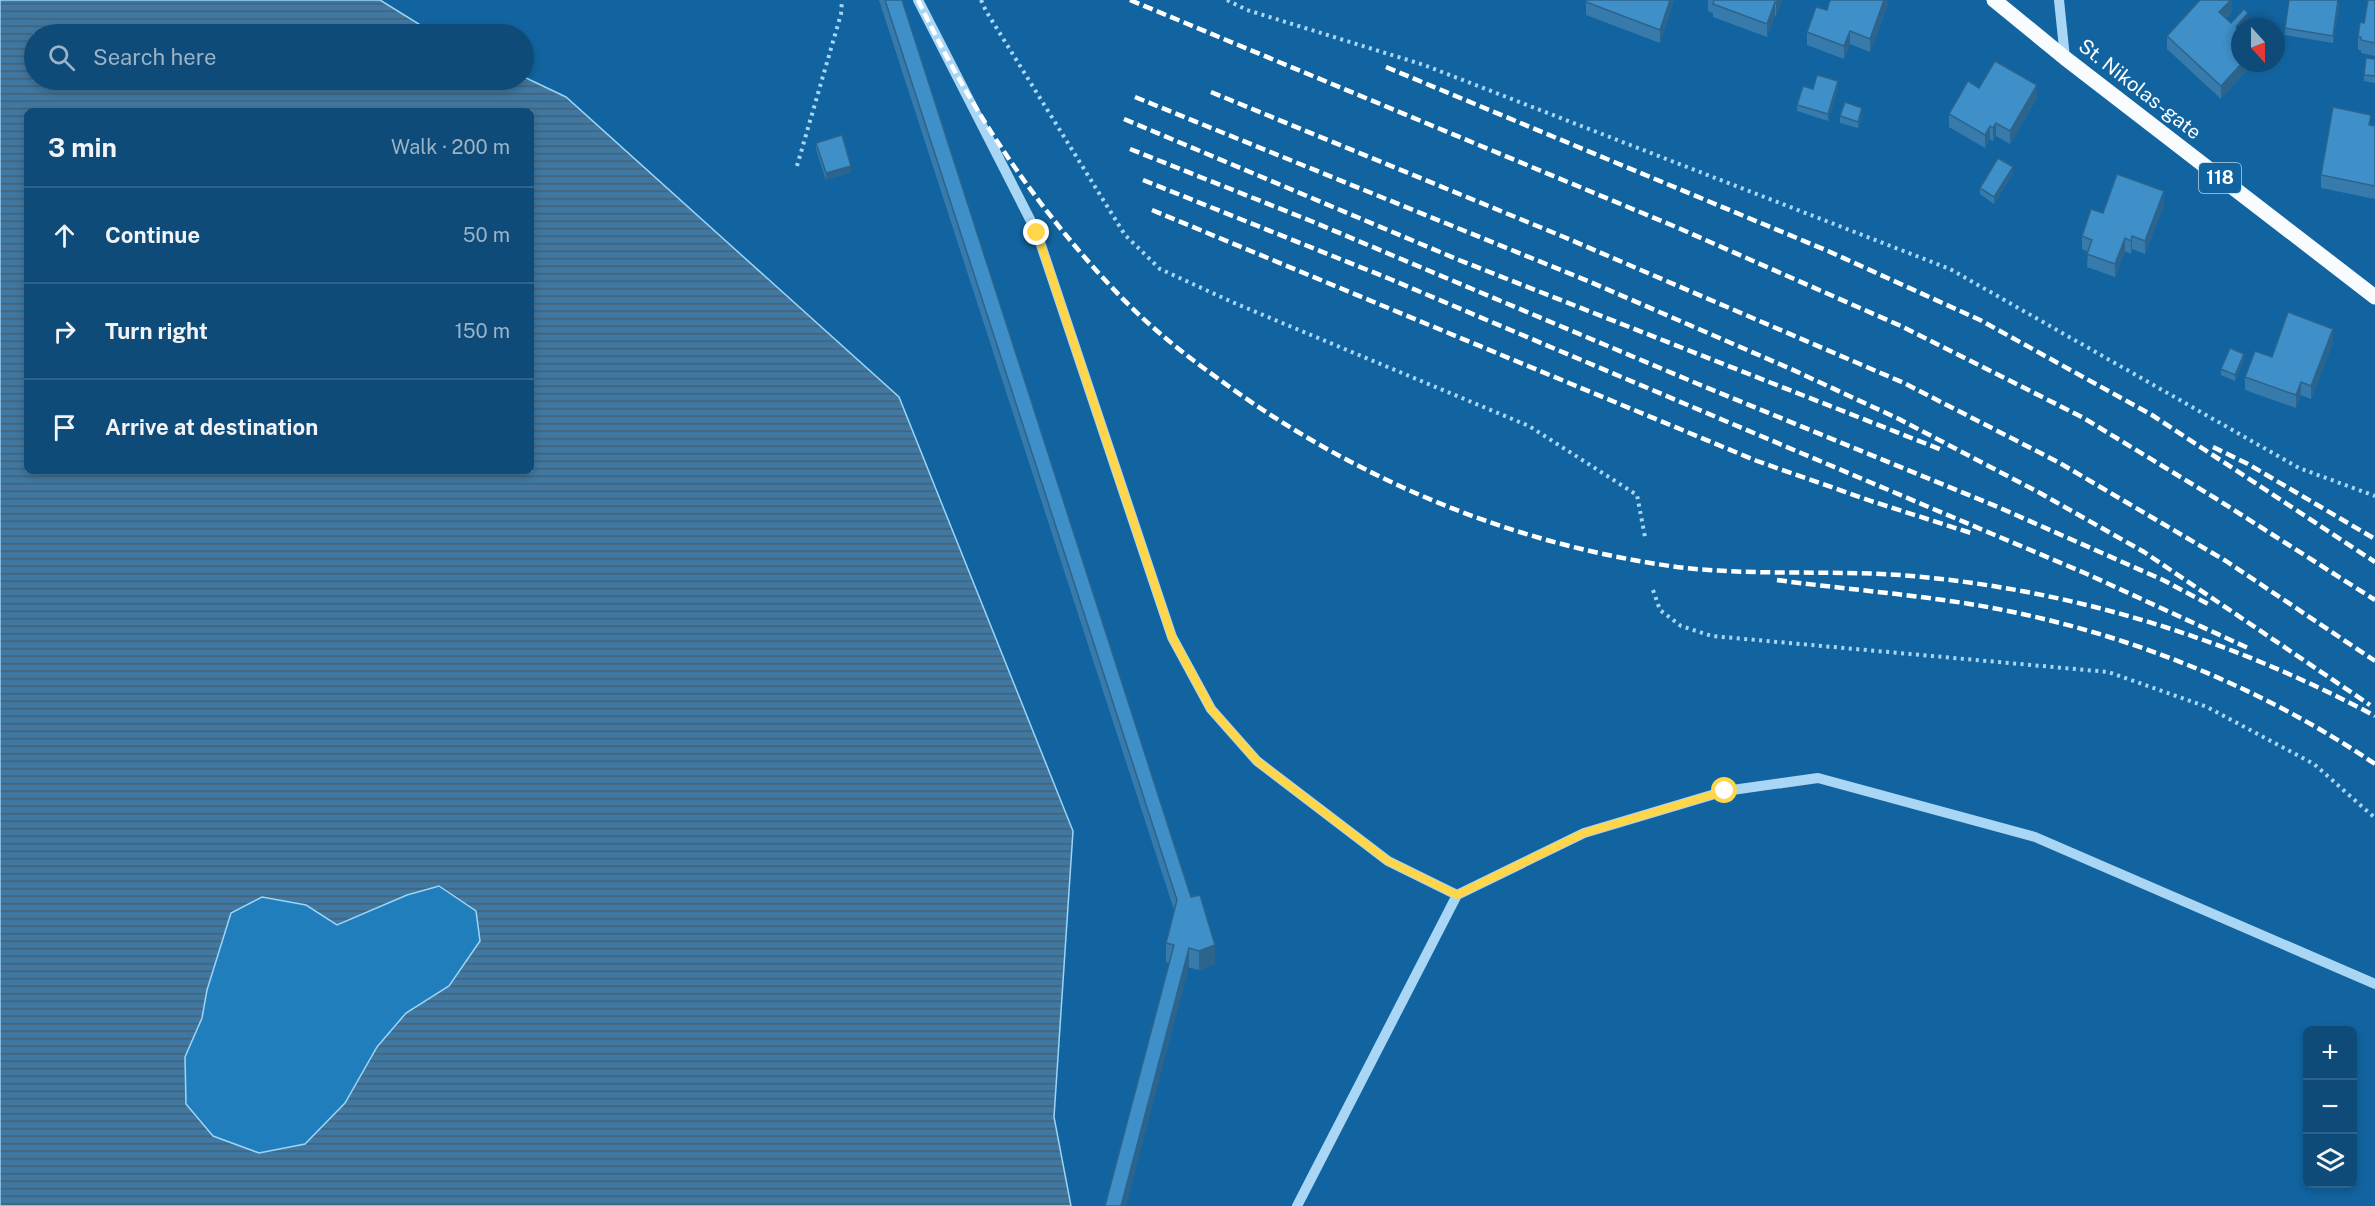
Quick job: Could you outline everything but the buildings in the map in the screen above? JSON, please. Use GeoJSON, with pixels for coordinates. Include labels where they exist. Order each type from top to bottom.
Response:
{"type":"FeatureCollection","features":[{"type":"Feature","properties":{"kind":"main road","name":"St. Nikolas-gate"},"geometry":{"type":"LineString","coordinates":[[1994,0],[2065,58],[2375,297]]}},
{"type":"Feature","properties":{"kind":"street"},"geometry":{"type":"LineString","coordinates":[[918,0],[1037,233],[1172,637],[1211,709],[1257,761],[1388,861],[1457,895]]}},
{"type":"Feature","properties":{"kind":"street"},"geometry":{"type":"LineString","coordinates":[[2059,0],[2065,58]]}},
{"type":"Feature","properties":{"kind":"street"},"geometry":{"type":"LineString","coordinates":[[1297,1206],[1457,895],[1584,833],[1725,791],[1818,778],[2035,837],[2375,984]]}},
{"type":"Feature","properties":{"kind":"path"},"geometry":{"type":"LineString","coordinates":[[797,166],[841,14],[842,0]]}},
{"type":"Feature","properties":{"kind":"path"},"geometry":{"type":"LineString","coordinates":[[981,0],[1125,235],[1160,269],[1232,302],[1529,426],[1637,495],[1645,537]]}},
{"type":"Feature","properties":{"kind":"path"},"geometry":{"type":"LineString","coordinates":[[1227,0],[1247,10],[1424,64],[1950,269],[2298,468],[2375,496]]}},
{"type":"Feature","properties":{"kind":"path"},"geometry":{"type":"LineString","coordinates":[[1653,590],[1660,610],[1681,626],[1712,636],[2108,672],[2207,706],[2314,764],[2375,818]]}},
{"type":"Feature","properties":{"kind":"shaded area"},"geometry":{"type":"Polygon","coordinates":[[[0,0],[380,0],[419,24],[24,24],[24,90],[534,90],[534,82],[566,97],[899,397],[1073,831],[1054,1117],[1071,1206],[0,1206],[0,0]],[[439,886],[407,895],[337,925],[306,905],[262,897],[231,913],[207,990],[202,1018],[185,1057],[186,1104],[213,1136],[259,1153],[305,1144],[345,1103],[377,1047],[406,1013],[449,986],[480,941],[476,911],[439,886]]]}},
{"type":"Feature","properties":{"kind":"shaded area"},"geometry":{"type":"Polygon","coordinates":[[[439,886],[476,911],[480,941],[449,986],[406,1013],[377,1047],[345,1103],[305,1144],[259,1153],[213,1136],[186,1104],[185,1057],[202,1018],[207,990],[231,913],[262,897],[306,905],[337,925],[407,895],[439,886]]]}},
{"type":"Feature","properties":{"kind":"railway"},"geometry":{"type":"LineString","coordinates":[[918,0],[960,80],[1008,157],[1061,229],[1121,297],[1169,341],[1220,380],[1272,416],[1380,477],[1436,502],[1495,524],[1554,542],[1615,556],[1705,570],[1900,575],[2024,591],[2085,604],[2204,640],[2262,662],[2375,716]]}},
{"type":"Feature","properties":{"kind":"railway"},"geometry":{"type":"LineString","coordinates":[[1130,0],[1676,227],[1901,326],[2082,417],[2375,600]]}},
{"type":"Feature","properties":{"kind":"railway"},"geometry":{"type":"LineString","coordinates":[[1386,67],[1828,251],[1980,320],[2152,415],[2375,562]]}},
{"type":"Feature","properties":{"kind":"railway"},"geometry":{"type":"LineString","coordinates":[[1211,92],[1564,237],[1904,383],[2058,462],[2226,561],[2375,661]]}},
{"type":"Feature","properties":{"kind":"railway"},"geometry":{"type":"LineString","coordinates":[[1135,97],[1588,281],[1791,369],[1899,419],[2040,493],[2144,552],[2370,705]]}},
{"type":"Feature","properties":{"kind":"railway"},"geometry":{"type":"LineString","coordinates":[[1124,119],[1459,260],[1942,450]]}},
{"type":"Feature","properties":{"kind":"railway"},"geometry":{"type":"LineString","coordinates":[[1130,149],[1311,221],[1998,507],[2163,580],[2208,604]]}},
{"type":"Feature","properties":{"kind":"railway"},"geometry":{"type":"LineString","coordinates":[[1143,180],[1390,279],[2087,574],[2248,648]]}},
{"type":"Feature","properties":{"kind":"railway"},"geometry":{"type":"LineString","coordinates":[[1152,210],[1757,461],[1971,533]]}},
{"type":"Feature","properties":{"kind":"railway"},"geometry":{"type":"LineString","coordinates":[[2213,447],[2248,464],[2375,539]]}},
{"type":"Feature","properties":{"kind":"railway"},"geometry":{"type":"LineString","coordinates":[[1777,580],[1976,605],[2029,615],[2081,629],[2133,645],[2234,685],[2330,735],[2375,764]]}},
{"type":"Feature","properties":{"kind":"route"},"geometry":{"type":"LineString","coordinates":[[1037,233],[1172,637],[1211,709],[1257,761],[1388,861],[1457,895],[1584,833],[1725,791]]}}]}
